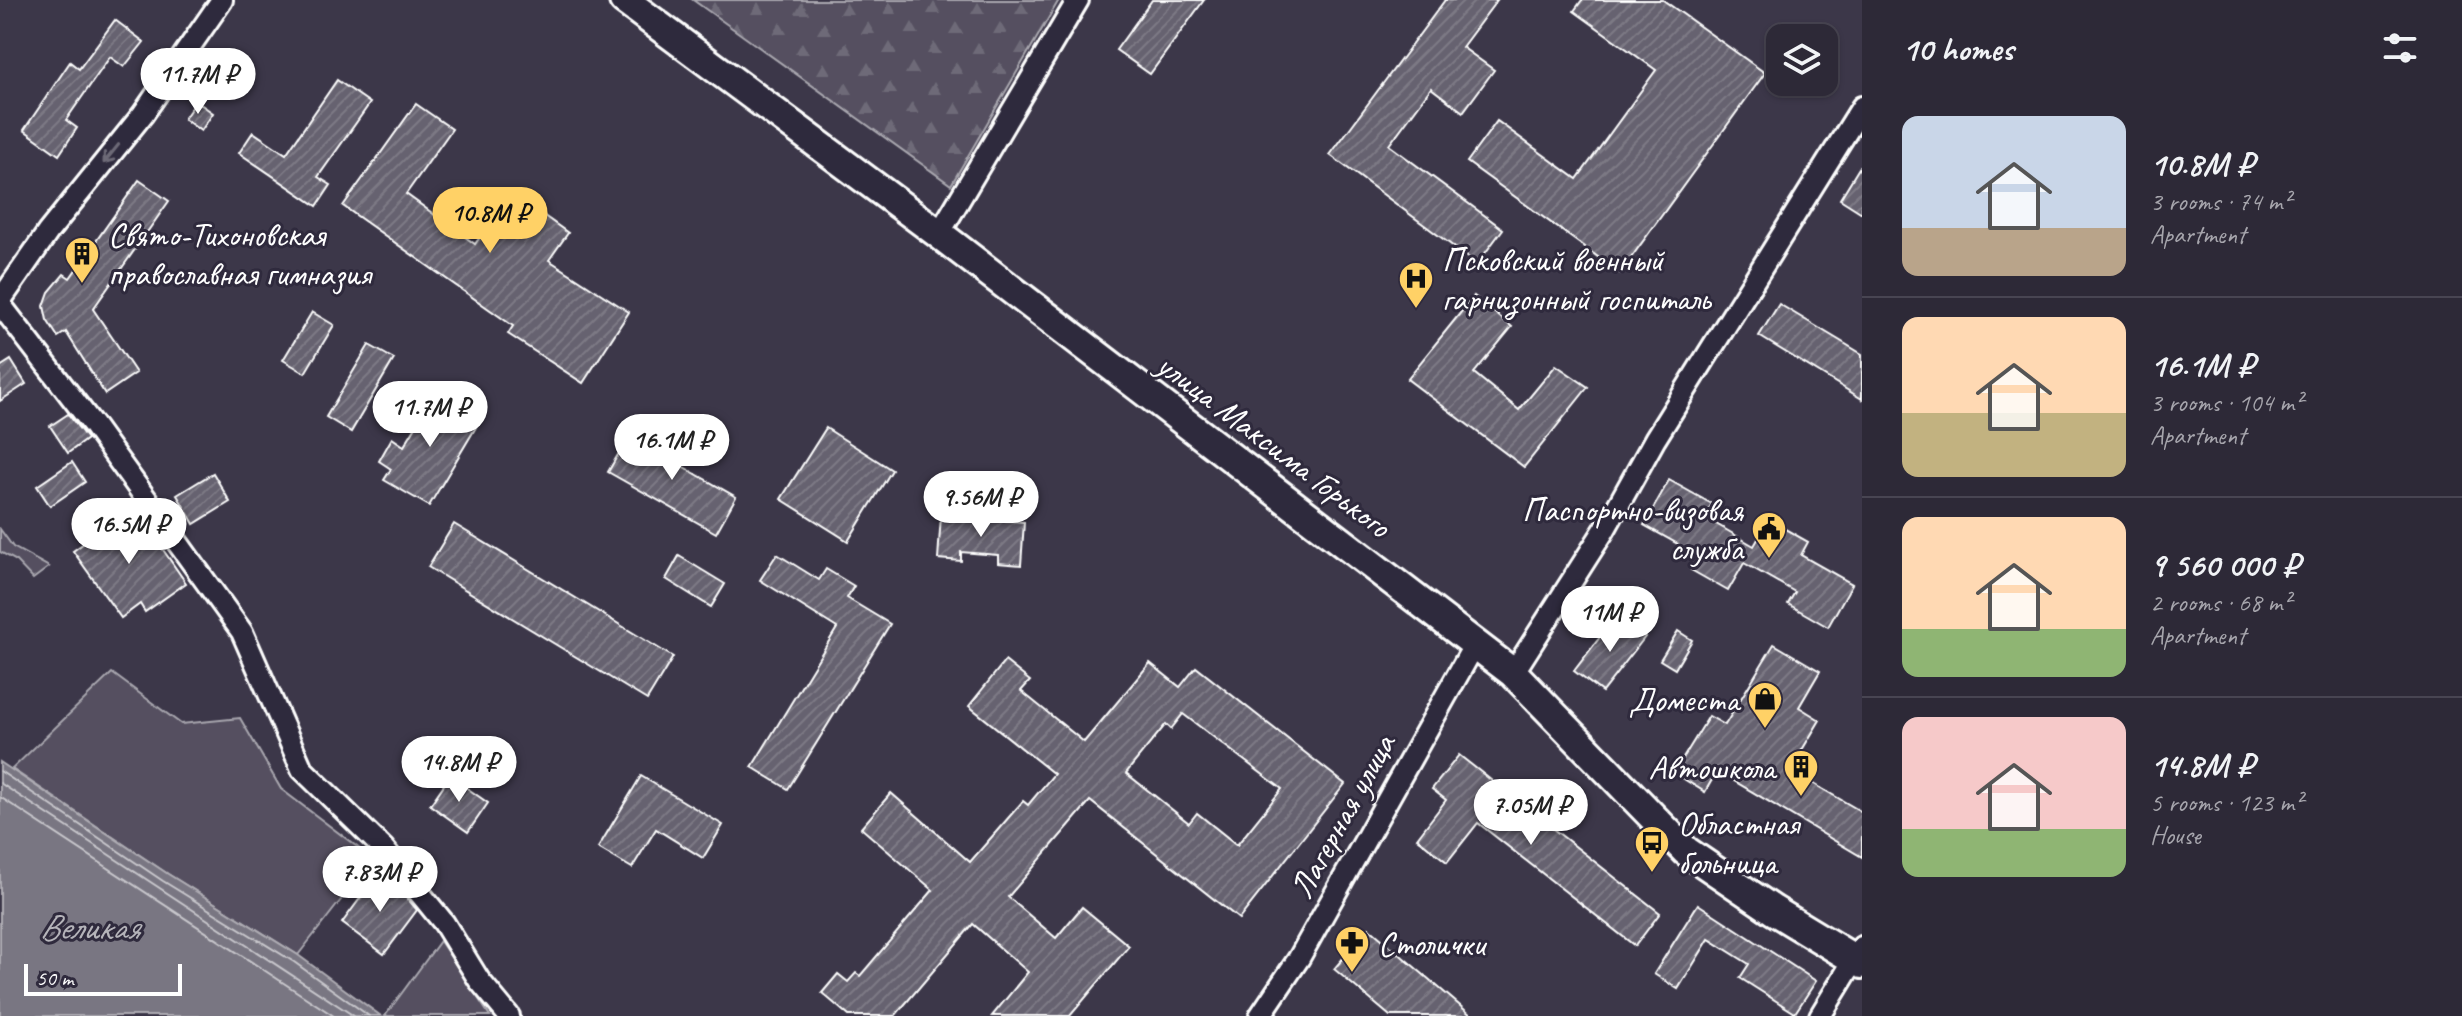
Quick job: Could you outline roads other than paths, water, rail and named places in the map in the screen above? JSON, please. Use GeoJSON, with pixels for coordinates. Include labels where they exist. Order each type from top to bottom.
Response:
{"type":"FeatureCollection","features":[{"type":"Feature","properties":{"kind":"main road","name":"улица Максима Горького"},"geometry":{"type":"LineString","coordinates":[[624,0],[939,234],[1513,673],[1686,851],[1859,957]]}},
{"type":"Feature","properties":{"kind":"street"},"geometry":{"type":"LineString","coordinates":[[222,0],[143,114],[48,232],[0,303],[93,425],[242,632],[302,769],[383,848],[444,923],[479,980],[509,1016]]}},
{"type":"Feature","properties":{"kind":"street"},"geometry":{"type":"LineString","coordinates":[[939,234],[1078,0]]}},
{"type":"Feature","properties":{"kind":"street"},"geometry":{"type":"LineString","coordinates":[[1513,673],[1605,529],[1655,439],[1862,107]]}},
{"type":"Feature","properties":{"kind":"street","name":"Лагерная улица"},"geometry":{"type":"LineString","coordinates":[[1260,1016],[1299,958],[1475,644]]}},
{"type":"Feature","properties":{"kind":"street"},"geometry":{"type":"LineString","coordinates":[[1820,1016],[1859,957]]}},
{"type":"Feature","properties":{"kind":"water","name":"Великая"},"geometry":{"type":"Polygon","coordinates":[[[0,762],[168,874],[298,955],[381,1016],[0,1016],[0,762]]]}},
{"type":"Feature","properties":{"kind":"place","name":"Свято-Тихоновская православная гимназия"},"geometry":{"type":"Point","coordinates":[82,285]}},
{"type":"Feature","properties":{"kind":"place","name":"Псковский военный гарнизонный госпиталь"},"geometry":{"type":"Point","coordinates":[1416,310]}},
{"type":"Feature","properties":{"kind":"place","name":"Паспортно-визовая служба"},"geometry":{"type":"Point","coordinates":[1769,560]}},
{"type":"Feature","properties":{"kind":"place","name":"Доместа"},"geometry":{"type":"Point","coordinates":[1765,730]}},
{"type":"Feature","properties":{"kind":"place","name":"Автошкола"},"geometry":{"type":"Point","coordinates":[1801,798]}},
{"type":"Feature","properties":{"kind":"place","name":"Областная больница"},"geometry":{"type":"Point","coordinates":[1652,874]}},
{"type":"Feature","properties":{"kind":"place","name":"Столички"},"geometry":{"type":"Point","coordinates":[1352,974]}}]}
